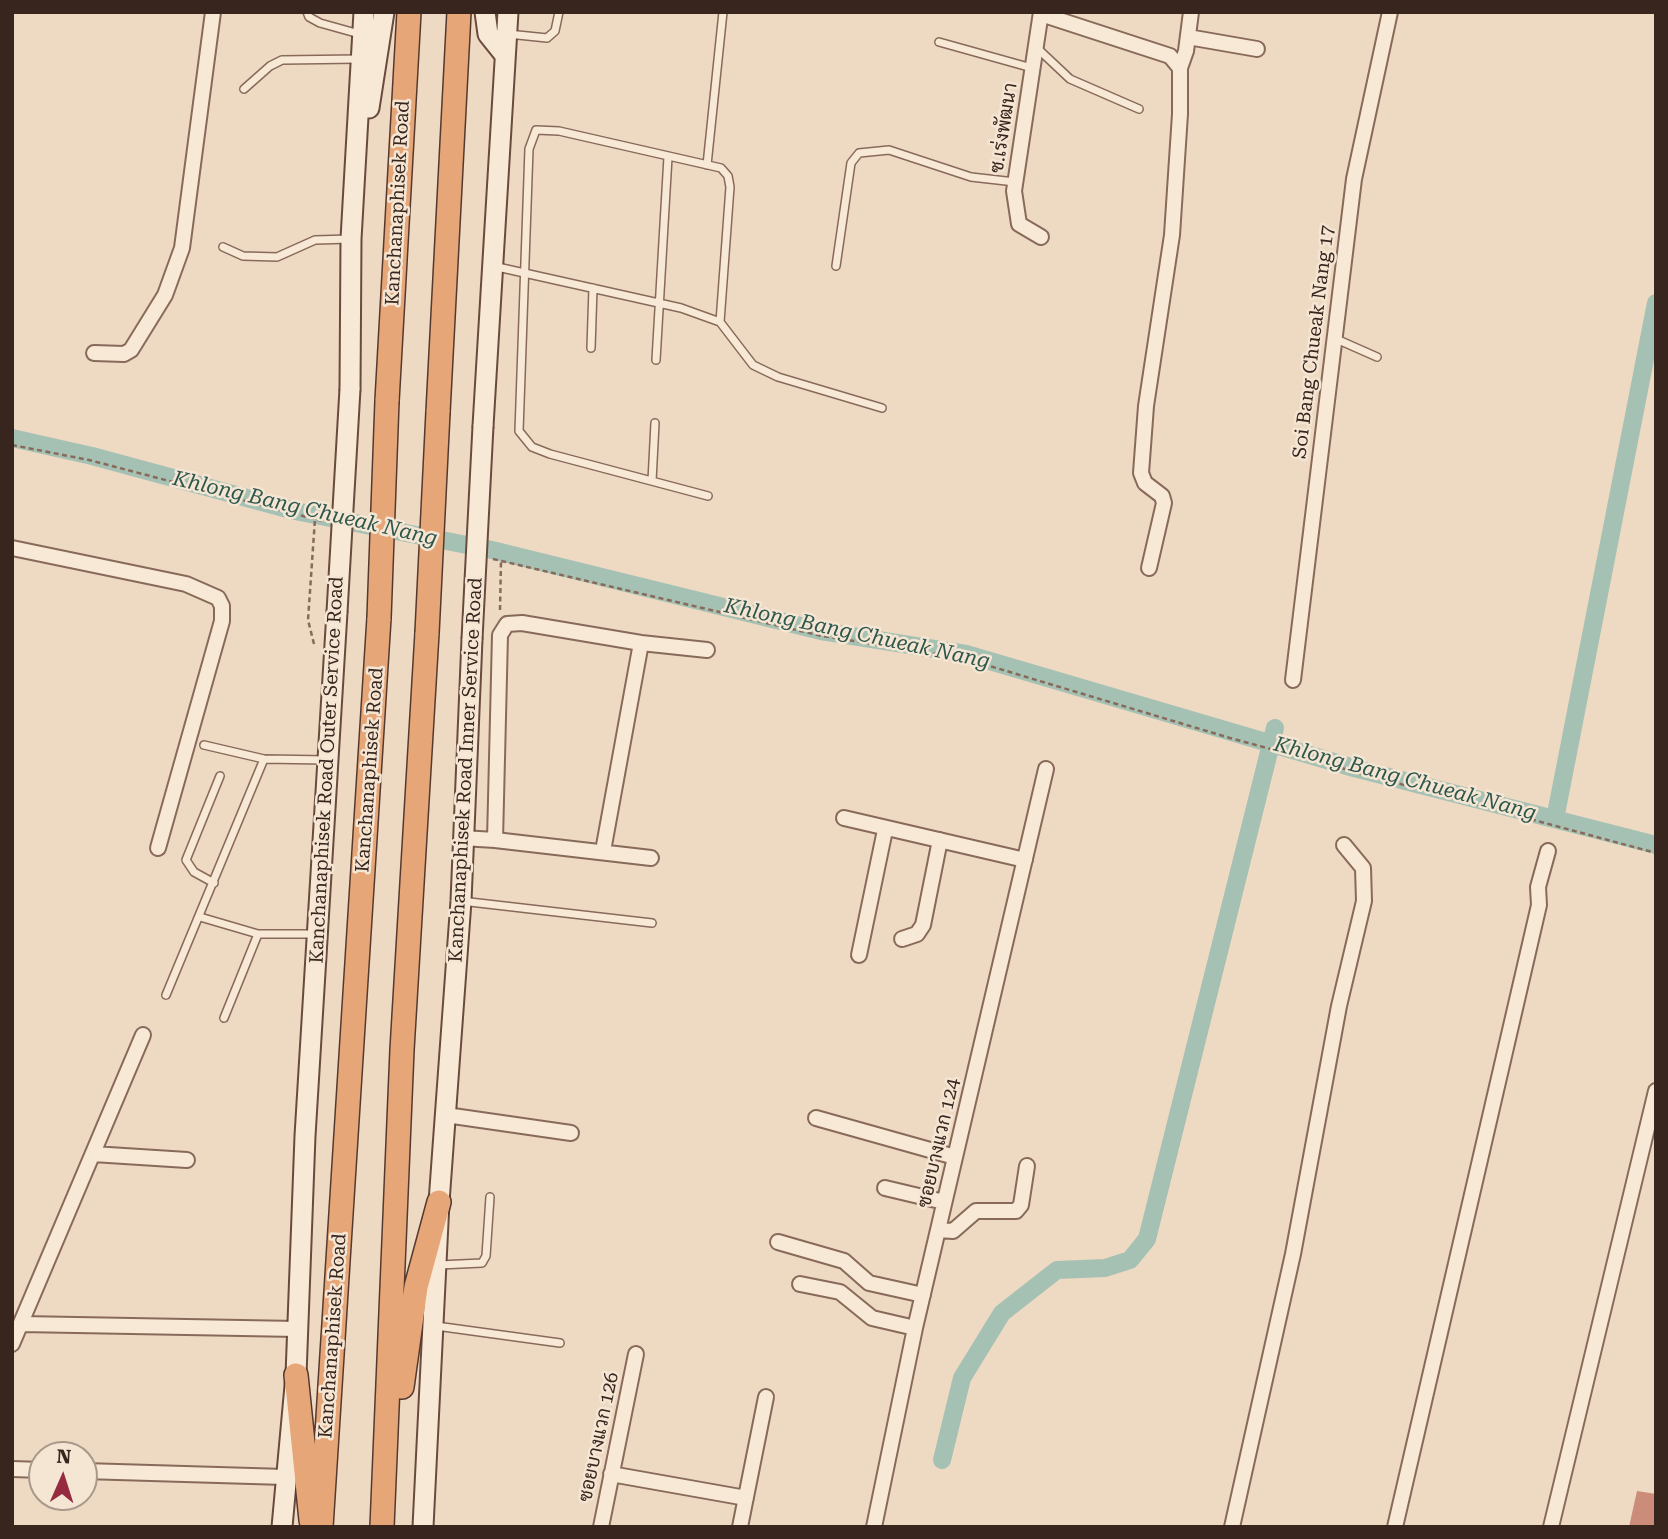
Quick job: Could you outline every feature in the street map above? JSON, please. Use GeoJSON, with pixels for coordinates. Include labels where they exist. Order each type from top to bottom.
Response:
{"type":"FeatureCollection","features":[{"type":"Feature","properties":{"kind":"highway","name":"Kanchanaphisek Road"},"geometry":{"type":"LineString","coordinates":[[321,1527],[379,618],[387,401],[409,12]]}},
{"type":"Feature","properties":{"kind":"highway"},"geometry":{"type":"LineString","coordinates":[[382,1527],[402,1064],[459,12]]}},
{"type":"Feature","properties":{"kind":"highway"},"geometry":{"type":"LineString","coordinates":[[386,1468],[396,1432],[416,1287],[426,1241],[439,1202]]}},
{"type":"Feature","properties":{"kind":"highway"},"geometry":{"type":"LineString","coordinates":[[296,1375],[311,1527]]}},
{"type":"Feature","properties":{"kind":"main road","name":"Kanchanaphisek Road Outer Service Road"},"geometry":{"type":"LineString","coordinates":[[282,1527],[296,1375],[317,934],[350,389],[351,239],[365,12]]}},
{"type":"Feature","properties":{"kind":"main road"},"geometry":{"type":"LineString","coordinates":[[357,167],[378,66],[384,12]]}},
{"type":"Feature","properties":{"kind":"main road"},"geometry":{"type":"LineString","coordinates":[[485,12],[488,34],[504,54]]}},
{"type":"Feature","properties":{"kind":"main road","name":"Kanchanaphisek Road Inner Service Road"},"geometry":{"type":"LineString","coordinates":[[424,1527],[439,1202],[460,901],[483,426],[508,12]]}},
{"type":"Feature","properties":{"kind":"street"},"geometry":{"type":"LineString","coordinates":[[94,353],[124,354],[131,350],[165,295],[182,248],[213,12]]}},
{"type":"Feature","properties":{"kind":"street"},"geometry":{"type":"LineString","coordinates":[[1149,568],[1164,503],[1162,496],[1144,482],[1141,473],[1146,405],[1172,235],[1180,114],[1180,68],[1191,12]]}},
{"type":"Feature","properties":{"kind":"street","name":"Soi Bang Chueak Nang 17"},"geometry":{"type":"LineString","coordinates":[[1293,680],[1354,178],[1390,12]]}},
{"type":"Feature","properties":{"kind":"street"},"geometry":{"type":"LineString","coordinates":[[1041,13],[1170,56],[1180,68]]}},
{"type":"Feature","properties":{"kind":"street","name":"ซ.เร่งพัฒนา"},"geometry":{"type":"LineString","coordinates":[[1041,13],[1015,182],[1018,224],[1041,237]]}},
{"type":"Feature","properties":{"kind":"street"},"geometry":{"type":"LineString","coordinates":[[1188,37],[1257,49]]}},
{"type":"Feature","properties":{"kind":"street"},"geometry":{"type":"LineString","coordinates":[[12,548],[158,576],[218,598],[222,621],[158,848]]}},
{"type":"Feature","properties":{"kind":"street"},"geometry":{"type":"LineString","coordinates":[[495,840],[500,635],[507,624],[522,623],[641,643],[707,650]]}},
{"type":"Feature","properties":{"kind":"street"},"geometry":{"type":"LineString","coordinates":[[603,851],[641,643]]}},
{"type":"Feature","properties":{"kind":"street","name":"ซอยบางแวก 124"},"geometry":{"type":"LineString","coordinates":[[874,1527],[915,1328],[1046,769]]}},
{"type":"Feature","properties":{"kind":"street"},"geometry":{"type":"LineString","coordinates":[[844,818],[885,830],[1024,860]]}},
{"type":"Feature","properties":{"kind":"street"},"geometry":{"type":"LineString","coordinates":[[859,955],[885,830]]}},
{"type":"Feature","properties":{"kind":"street"},"geometry":{"type":"LineString","coordinates":[[462,838],[651,858]]}},
{"type":"Feature","properties":{"kind":"street"},"geometry":{"type":"LineString","coordinates":[[902,939],[917,934],[923,925],[940,840]]}},
{"type":"Feature","properties":{"kind":"street"},"geometry":{"type":"LineString","coordinates":[[1232,1527],[1293,1254],[1339,1006],[1364,901],[1363,868],[1345,845]]}},
{"type":"Feature","properties":{"kind":"street"},"geometry":{"type":"LineString","coordinates":[[1395,1527],[1539,905],[1538,887],[1548,851]]}},
{"type":"Feature","properties":{"kind":"street"},"geometry":{"type":"LineString","coordinates":[[12,1344],[143,1035]]}},
{"type":"Feature","properties":{"kind":"street"},"geometry":{"type":"LineString","coordinates":[[1551,1527],[1656,1091]]}},
{"type":"Feature","properties":{"kind":"street"},"geometry":{"type":"LineString","coordinates":[[446,1115],[570,1133]]}},
{"type":"Feature","properties":{"kind":"street"},"geometry":{"type":"LineString","coordinates":[[816,1118],[955,1157]]}},
{"type":"Feature","properties":{"kind":"street"},"geometry":{"type":"LineString","coordinates":[[93,1154],[187,1160]]}},
{"type":"Feature","properties":{"kind":"street"},"geometry":{"type":"LineString","coordinates":[[938,1230],[953,1231],[976,1212],[1016,1211],[1021,1205],[1027,1166]]}},
{"type":"Feature","properties":{"kind":"street"},"geometry":{"type":"LineString","coordinates":[[886,1188],[944,1202]]}},
{"type":"Feature","properties":{"kind":"street"},"geometry":{"type":"LineString","coordinates":[[778,1242],[844,1261],[869,1283],[923,1295]]}},
{"type":"Feature","properties":{"kind":"street"},"geometry":{"type":"LineString","coordinates":[[800,1284],[840,1292],[872,1318],[915,1328]]}},
{"type":"Feature","properties":{"kind":"street"},"geometry":{"type":"LineString","coordinates":[[21,1324],[297,1329]]}},
{"type":"Feature","properties":{"kind":"street","name":"ซอยบางแวก 126"},"geometry":{"type":"LineString","coordinates":[[601,1527],[636,1354]]}},
{"type":"Feature","properties":{"kind":"street"},"geometry":{"type":"LineString","coordinates":[[740,1527],[766,1397]]}},
{"type":"Feature","properties":{"kind":"street"},"geometry":{"type":"LineString","coordinates":[[98,1471],[285,1478]]}},
{"type":"Feature","properties":{"kind":"street"},"geometry":{"type":"LineString","coordinates":[[611,1474],[746,1498]]}},
{"type":"Feature","properties":{"kind":"lane"},"geometry":{"type":"LineString","coordinates":[[307,12],[309,17],[320,23],[364,35]]}},
{"type":"Feature","properties":{"kind":"lane"},"geometry":{"type":"LineString","coordinates":[[506,33],[547,37],[555,31],[559,12]]}},
{"type":"Feature","properties":{"kind":"lane"},"geometry":{"type":"LineString","coordinates":[[707,165],[723,12]]}},
{"type":"Feature","properties":{"kind":"lane"},"geometry":{"type":"LineString","coordinates":[[939,42],[1032,68]]}},
{"type":"Feature","properties":{"kind":"lane"},"geometry":{"type":"LineString","coordinates":[[1036,47],[1070,79],[1139,109]]}},
{"type":"Feature","properties":{"kind":"lane"},"geometry":{"type":"LineString","coordinates":[[244,89],[270,66],[282,60],[362,59]]}},
{"type":"Feature","properties":{"kind":"lane"},"geometry":{"type":"LineString","coordinates":[[708,496],[550,454],[532,447],[519,431],[529,149],[536,131],[559,131],[720,168],[728,176],[730,187],[720,322]]}},
{"type":"Feature","properties":{"kind":"lane"},"geometry":{"type":"LineString","coordinates":[[836,266],[851,163],[859,153],[889,150],[971,177],[1015,182]]}},
{"type":"Feature","properties":{"kind":"lane"},"geometry":{"type":"LineString","coordinates":[[656,360],[668,157]]}},
{"type":"Feature","properties":{"kind":"lane"},"geometry":{"type":"LineString","coordinates":[[223,247],[243,256],[277,257],[315,240],[351,239]]}},
{"type":"Feature","properties":{"kind":"lane"},"geometry":{"type":"LineString","coordinates":[[492,266],[658,303],[720,322],[753,365],[778,377],[882,408]]}},
{"type":"Feature","properties":{"kind":"lane"},"geometry":{"type":"LineString","coordinates":[[591,348],[593,288]]}},
{"type":"Feature","properties":{"kind":"lane"},"geometry":{"type":"LineString","coordinates":[[1334,338],[1377,358]]}},
{"type":"Feature","properties":{"kind":"lane"},"geometry":{"type":"LineString","coordinates":[[652,481],[654,423]]}},
{"type":"Feature","properties":{"kind":"lane"},"geometry":{"type":"LineString","coordinates":[[204,745],[264,758],[327,761]]}},
{"type":"Feature","properties":{"kind":"lane"},"geometry":{"type":"LineString","coordinates":[[166,995],[264,758]]}},
{"type":"Feature","properties":{"kind":"lane"},"geometry":{"type":"LineString","coordinates":[[214,883],[194,872],[186,860],[220,776]]}},
{"type":"Feature","properties":{"kind":"lane"},"geometry":{"type":"LineString","coordinates":[[460,901],[652,923]]}},
{"type":"Feature","properties":{"kind":"lane"},"geometry":{"type":"LineString","coordinates":[[200,917],[257,934],[317,934]]}},
{"type":"Feature","properties":{"kind":"lane"},"geometry":{"type":"LineString","coordinates":[[225,1018],[257,934]]}},
{"type":"Feature","properties":{"kind":"lane"},"geometry":{"type":"LineString","coordinates":[[437,1265],[482,1263],[486,1256],[490,1197]]}},
{"type":"Feature","properties":{"kind":"lane"},"geometry":{"type":"LineString","coordinates":[[433,1326],[560,1343]]}},
{"type":"Feature","properties":{"kind":"path"},"geometry":{"type":"LineString","coordinates":[[12,444],[89,460],[326,522]]}},
{"type":"Feature","properties":{"kind":"path"},"geometry":{"type":"LineString","coordinates":[[314,644],[308,620],[315,519]]}},
{"type":"Feature","properties":{"kind":"path"},"geometry":{"type":"LineString","coordinates":[[488,558],[822,636],[963,658],[1230,737],[1656,853]]}},
{"type":"Feature","properties":{"kind":"path"},"geometry":{"type":"LineString","coordinates":[[500,635],[501,561]]}},
{"type":"Feature","properties":{"kind":"building"},"geometry":{"type":"Polygon","coordinates":[[[1637,1491],[1656,1494],[1656,1527],[1629,1527],[1637,1491]]]}},
{"type":"Feature","properties":{"kind":"waterway"},"geometry":{"type":"LineString","coordinates":[[1555,819],[1656,303]]}},
{"type":"Feature","properties":{"kind":"waterway","name":"Khlong Bang Chueak Nang"},"geometry":{"type":"LineString","coordinates":[[12,438],[92,456],[295,511],[492,550],[821,631],[966,654],[1354,768],[1656,845]]}},
{"type":"Feature","properties":{"kind":"waterway"},"geometry":{"type":"LineString","coordinates":[[942,1460],[962,1378],[1002,1313],[1057,1270],[1105,1268],[1130,1260],[1147,1239],[1275,728]]}}]}
